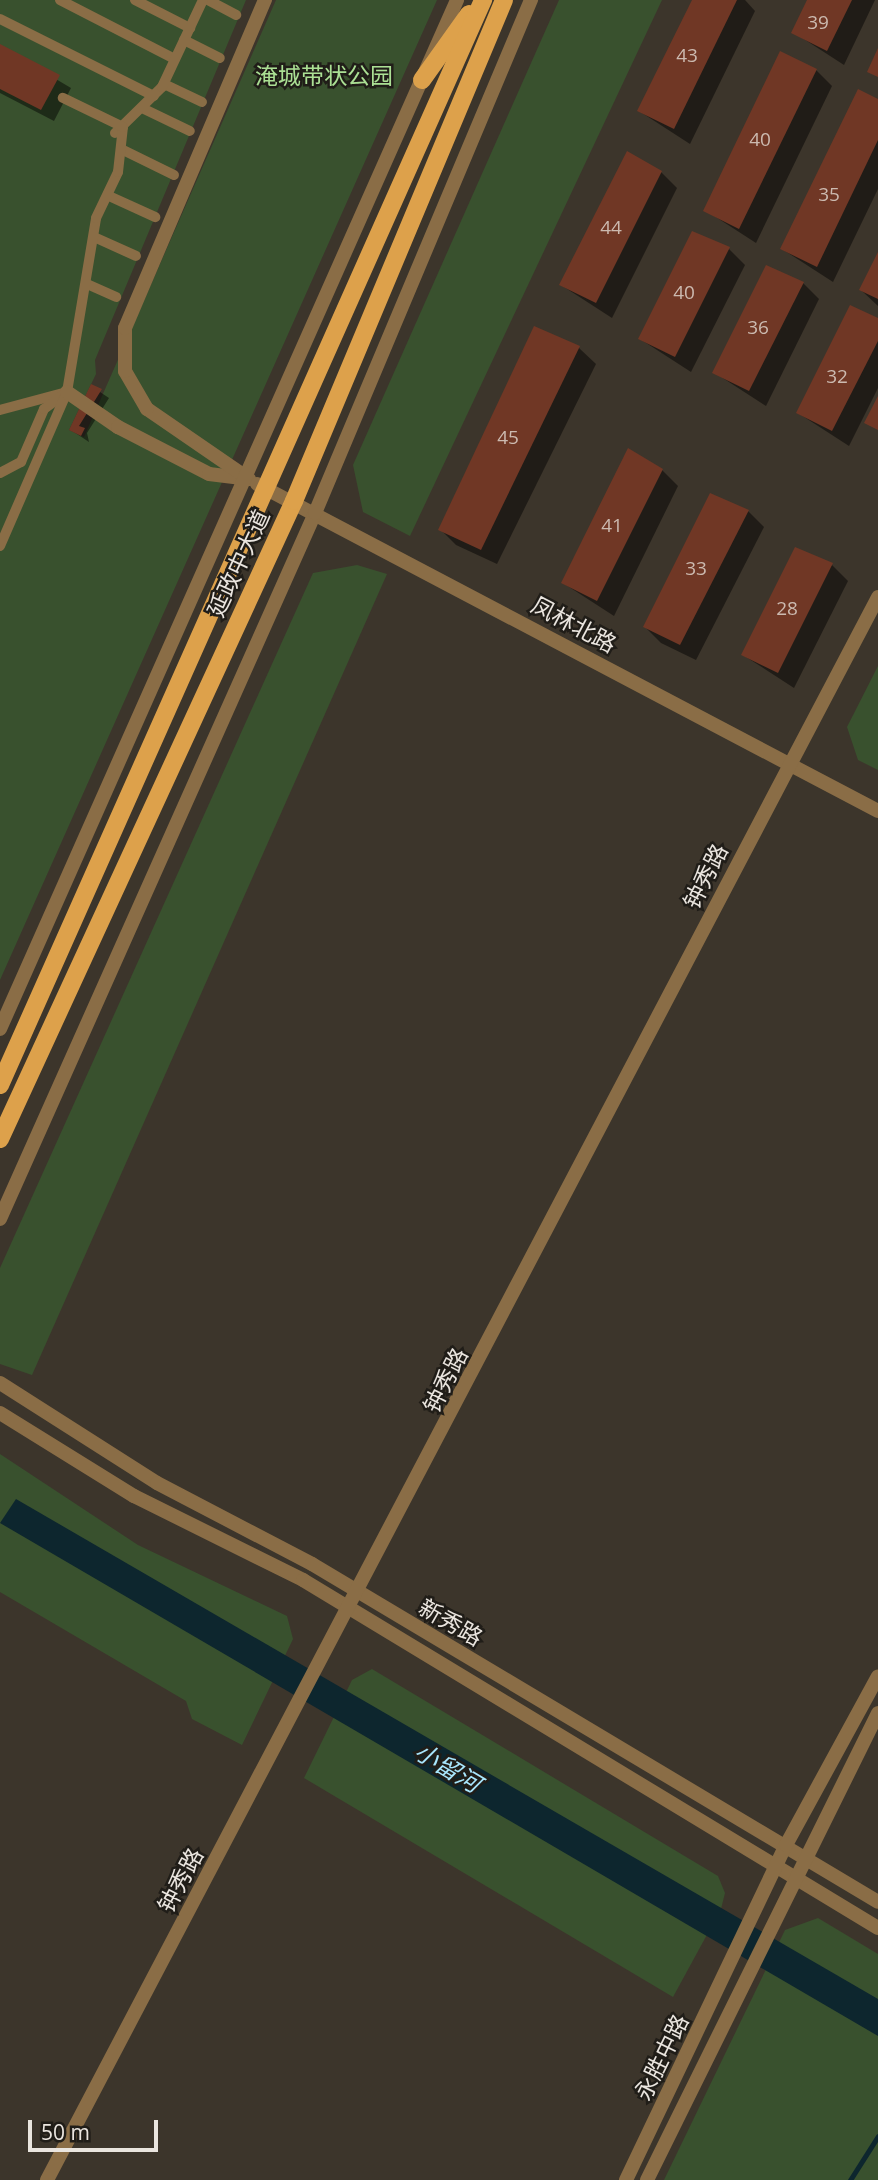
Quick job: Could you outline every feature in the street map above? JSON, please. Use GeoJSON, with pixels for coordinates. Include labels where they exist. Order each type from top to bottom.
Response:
{"type":"FeatureCollection","features":[{"type":"Feature","properties":{"kind":"main road"},"geometry":{"type":"LineString","coordinates":[[422,80],[481,0]]}},
{"type":"Feature","properties":{"kind":"main road","name":"延政中大道"},"geometry":{"type":"LineString","coordinates":[[0,1086],[267,491],[481,0]]}},
{"type":"Feature","properties":{"kind":"main road","name":"延政中大道"},"geometry":{"type":"LineString","coordinates":[[0,1139],[294,501],[504,0]]}},
{"type":"Feature","properties":{"kind":"street","name":"凤林北路"},"geometry":{"type":"LineString","coordinates":[[265,0],[125,328],[125,371],[147,409],[267,491],[294,501],[878,811]]}},
{"type":"Feature","properties":{"kind":"street"},"geometry":{"type":"LineString","coordinates":[[0,1029],[249,479],[457,0]]}},
{"type":"Feature","properties":{"kind":"street"},"geometry":{"type":"LineString","coordinates":[[0,1219],[315,513],[531,0]]}},
{"type":"Feature","properties":{"kind":"street"},"geometry":{"type":"LineString","coordinates":[[67,392],[118,427],[209,474],[249,479]]}},
{"type":"Feature","properties":{"kind":"street","name":"钟秀路"},"geometry":{"type":"LineString","coordinates":[[47,2180],[322,1658],[360,1594],[878,597]]}},
{"type":"Feature","properties":{"kind":"street","name":"新秀路"},"geometry":{"type":"LineString","coordinates":[[0,1383],[157,1483],[360,1594],[878,1902]]}},
{"type":"Feature","properties":{"kind":"street","name":"新秀路"},"geometry":{"type":"LineString","coordinates":[[0,1413],[134,1496],[303,1580],[349,1612],[795,1881],[878,1928]]}},
{"type":"Feature","properties":{"kind":"street","name":"永胜中路"},"geometry":{"type":"LineString","coordinates":[[626,2180],[786,1846],[878,1676]]}},
{"type":"Feature","properties":{"kind":"street"},"geometry":{"type":"LineString","coordinates":[[795,1881],[878,1713]]}},
{"type":"Feature","properties":{"kind":"street","name":"永胜中路"},"geometry":{"type":"LineString","coordinates":[[647,2180],[795,1881]]}},
{"type":"Feature","properties":{"kind":"lane"},"geometry":{"type":"LineString","coordinates":[[60,0],[175,59]]}},
{"type":"Feature","properties":{"kind":"lane"},"geometry":{"type":"LineString","coordinates":[[135,0],[190,28]]}},
{"type":"Feature","properties":{"kind":"lane"},"geometry":{"type":"LineString","coordinates":[[119,130],[164,84],[205,0],[236,15]]}},
{"type":"Feature","properties":{"kind":"lane"},"geometry":{"type":"LineString","coordinates":[[0,19],[154,96]]}},
{"type":"Feature","properties":{"kind":"lane"},"geometry":{"type":"LineString","coordinates":[[184,40],[220,58]]}},
{"type":"Feature","properties":{"kind":"lane"},"geometry":{"type":"LineString","coordinates":[[164,84],[202,102]]}},
{"type":"Feature","properties":{"kind":"lane"},"geometry":{"type":"LineString","coordinates":[[63,98],[119,130]]}},
{"type":"Feature","properties":{"kind":"lane"},"geometry":{"type":"LineString","coordinates":[[142,108],[190,131]]}},
{"type":"Feature","properties":{"kind":"lane"},"geometry":{"type":"LineString","coordinates":[[0,546],[67,392],[94,237],[109,196],[121,149],[119,130]]}},
{"type":"Feature","properties":{"kind":"lane"},"geometry":{"type":"LineString","coordinates":[[121,149],[174,175]]}},
{"type":"Feature","properties":{"kind":"lane"},"geometry":{"type":"LineString","coordinates":[[109,196],[155,217]]}},
{"type":"Feature","properties":{"kind":"lane"},"geometry":{"type":"LineString","coordinates":[[94,237],[136,256]]}},
{"type":"Feature","properties":{"kind":"lane"},"geometry":{"type":"LineString","coordinates":[[87,284],[116,298]]}},
{"type":"Feature","properties":{"kind":"lane"},"geometry":{"type":"LineString","coordinates":[[0,410],[67,392]]}},
{"type":"Feature","properties":{"kind":"lane"},"geometry":{"type":"LineString","coordinates":[[0,473],[21,462],[44,409],[67,392]]}},
{"type":"Feature","properties":{"kind":"green space","name":"淹城带状公园"},"geometry":{"type":"Polygon","coordinates":[[[0,0],[246,0],[95,360],[96,374],[69,430],[84,437],[276,0],[437,0],[0,980],[0,0]]]}},
{"type":"Feature","properties":{"kind":"green space"},"geometry":{"type":"Polygon","coordinates":[[[559,0],[662,0],[410,536],[363,512],[353,465],[559,0]]]}},
{"type":"Feature","properties":{"kind":"green space"},"geometry":{"type":"Polygon","coordinates":[[[357,565],[387,574],[32,1375],[0,1364],[0,1268],[313,573],[357,565]]]}},
{"type":"Feature","properties":{"kind":"green space"},"geometry":{"type":"Polygon","coordinates":[[[878,666],[878,770],[858,760],[847,727],[878,666]]]}},
{"type":"Feature","properties":{"kind":"green space"},"geometry":{"type":"Polygon","coordinates":[[[0,1454],[138,1545],[287,1616],[293,1639],[242,1745],[192,1719],[186,1701],[0,1592],[0,1454]]]}},
{"type":"Feature","properties":{"kind":"green space"},"geometry":{"type":"Polygon","coordinates":[[[372,1669],[718,1876],[725,1893],[721,1909],[673,1997],[304,1778],[352,1680],[372,1669]]]}},
{"type":"Feature","properties":{"kind":"green space"},"geometry":{"type":"Polygon","coordinates":[[[818,1918],[878,1954],[878,2180],[664,2180],[785,1930],[818,1918]]]}},
{"type":"Feature","properties":{"kind":"water","name":"小留河"},"geometry":{"type":"Polygon","coordinates":[[[16,1499],[878,1999],[878,2036],[0,1523],[16,1499]]]}},
{"type":"Feature","properties":{"kind":"building"},"geometry":{"type":"Polygon","coordinates":[[[692,0],[737,0],[674,129],[637,111],[692,0]]]}},
{"type":"Feature","properties":{"kind":"building"},"geometry":{"type":"Polygon","coordinates":[[[807,0],[852,0],[827,51],[791,33],[807,0]]]}},
{"type":"Feature","properties":{"kind":"building"},"geometry":{"type":"Polygon","coordinates":[[[0,44],[60,75],[41,110],[0,89],[0,44]]]}},
{"type":"Feature","properties":{"kind":"building"},"geometry":{"type":"Polygon","coordinates":[[[878,48],[878,77],[867,72],[878,48]]]}},
{"type":"Feature","properties":{"kind":"building"},"geometry":{"type":"Polygon","coordinates":[[[780,51],[817,69],[739,229],[703,211],[780,51]]]}},
{"type":"Feature","properties":{"kind":"building"},"geometry":{"type":"Polygon","coordinates":[[[858,89],[878,99],[878,140],[817,267],[780,249],[858,89]]]}},
{"type":"Feature","properties":{"kind":"building"},"geometry":{"type":"Polygon","coordinates":[[[627,151],[662,171],[596,303],[559,285],[627,151]]]}},
{"type":"Feature","properties":{"kind":"building"},"geometry":{"type":"Polygon","coordinates":[[[692,231],[730,247],[675,357],[638,339],[692,231]]]}},
{"type":"Feature","properties":{"kind":"building"},"geometry":{"type":"Polygon","coordinates":[[[878,252],[878,299],[859,290],[878,252]]]}},
{"type":"Feature","properties":{"kind":"building"},"geometry":{"type":"Polygon","coordinates":[[[766,265],[804,282],[749,391],[712,373],[766,265]]]}},
{"type":"Feature","properties":{"kind":"building"},"geometry":{"type":"Polygon","coordinates":[[[850,305],[878,318],[878,341],[832,431],[796,413],[850,305]]]}},
{"type":"Feature","properties":{"kind":"building"},"geometry":{"type":"Polygon","coordinates":[[[534,326],[580,346],[481,550],[438,530],[534,326]]]}},
{"type":"Feature","properties":{"kind":"building"},"geometry":{"type":"Polygon","coordinates":[[[91,384],[102,389],[79,426],[85,428],[81,436],[69,430],[91,384]]]}},
{"type":"Feature","properties":{"kind":"building"},"geometry":{"type":"Polygon","coordinates":[[[878,396],[878,430],[864,423],[878,396]]]}},
{"type":"Feature","properties":{"kind":"building"},"geometry":{"type":"Polygon","coordinates":[[[628,448],[663,469],[597,601],[561,583],[628,448]]]}},
{"type":"Feature","properties":{"kind":"building"},"geometry":{"type":"Polygon","coordinates":[[[710,493],[749,510],[680,645],[643,627],[710,493]]]}},
{"type":"Feature","properties":{"kind":"building"},"geometry":{"type":"Polygon","coordinates":[[[795,547],[833,563],[778,673],[741,655],[795,547]]]}},
{"type":"Feature","properties":{"kind":"waterway"},"geometry":{"type":"LineString","coordinates":[[850,2180],[878,2136]]}}]}
